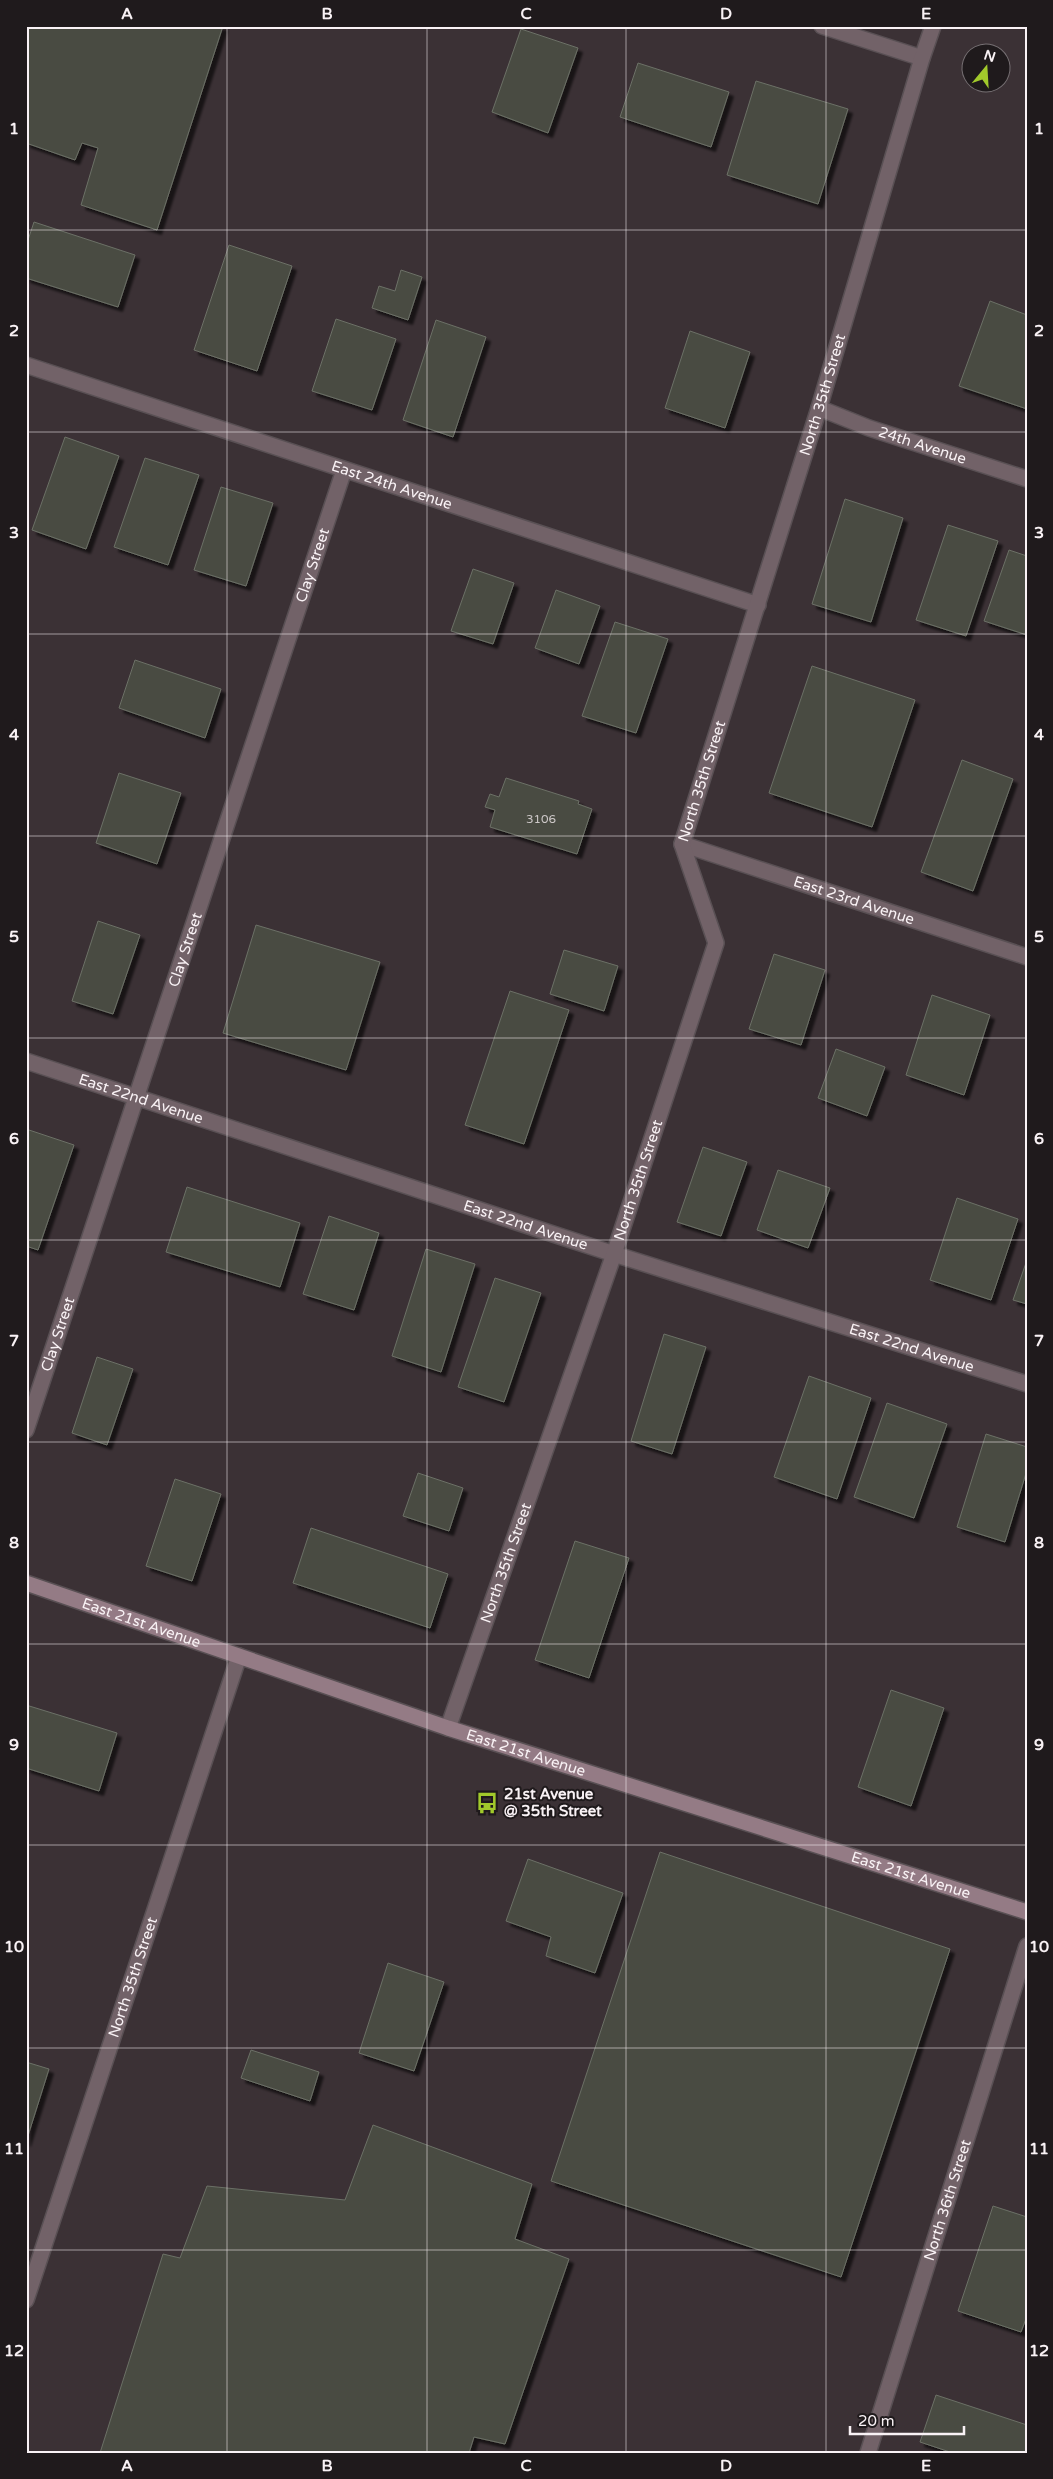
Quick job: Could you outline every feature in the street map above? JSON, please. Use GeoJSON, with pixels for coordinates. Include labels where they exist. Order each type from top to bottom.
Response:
{"type":"FeatureCollection","features":[{"type":"Feature","properties":{"kind":"street"},"geometry":{"type":"LineString","coordinates":[[822,26],[922,58]]}},
{"type":"Feature","properties":{"kind":"street","name":"North 35th Street"},"geometry":{"type":"LineString","coordinates":[[448,1728],[614,1254],[716,943],[682,844],[819,408],[933,26]]}},
{"type":"Feature","properties":{"kind":"street","name":"East 24th Avenue"},"geometry":{"type":"LineString","coordinates":[[26,365],[758,605]]}},
{"type":"Feature","properties":{"kind":"street","name":"24th Avenue"},"geometry":{"type":"LineString","coordinates":[[819,408],[869,428],[1027,479]]}},
{"type":"Feature","properties":{"kind":"street","name":"Clay Street"},"geometry":{"type":"LineString","coordinates":[[26,1430],[344,470]]}},
{"type":"Feature","properties":{"kind":"street","name":"East 23rd Avenue"},"geometry":{"type":"LineString","coordinates":[[682,844],[1027,958]]}},
{"type":"Feature","properties":{"kind":"street","name":"East 22nd Avenue"},"geometry":{"type":"LineString","coordinates":[[26,1061],[614,1254],[1027,1384]]}},
{"type":"Feature","properties":{"kind":"street","name":"East 21st Avenue"},"geometry":{"type":"LineString","coordinates":[[26,1583],[448,1728],[1027,1912]]}},
{"type":"Feature","properties":{"kind":"street","name":"North 35th Street"},"geometry":{"type":"LineString","coordinates":[[26,2300],[239,1656]]}},
{"type":"Feature","properties":{"kind":"street","name":"North 36th Street"},"geometry":{"type":"LineString","coordinates":[[868,2453],[1027,1946]]}},
{"type":"Feature","properties":{"kind":"building"},"geometry":{"type":"Polygon","coordinates":[[[26,26],[223,26],[157,230],[81,205],[98,148],[82,143],[75,160],[26,143],[26,26]]]}},
{"type":"Feature","properties":{"kind":"building"},"geometry":{"type":"Polygon","coordinates":[[[521,29],[578,48],[548,133],[492,112],[521,29]]]}},
{"type":"Feature","properties":{"kind":"building"},"geometry":{"type":"Polygon","coordinates":[[[638,63],[729,92],[711,147],[620,117],[638,63]]]}},
{"type":"Feature","properties":{"kind":"building"},"geometry":{"type":"Polygon","coordinates":[[[756,81],[848,109],[818,204],[727,175],[756,81]]]}},
{"type":"Feature","properties":{"kind":"building"},"geometry":{"type":"Polygon","coordinates":[[[34,222],[135,255],[118,307],[26,278],[26,246],[34,222]]]}},
{"type":"Feature","properties":{"kind":"building"},"geometry":{"type":"Polygon","coordinates":[[[229,245],[292,266],[257,371],[194,350],[229,245]]]}},
{"type":"Feature","properties":{"kind":"building"},"geometry":{"type":"Polygon","coordinates":[[[401,270],[422,277],[408,320],[372,308],[379,286],[395,291],[401,270]]]}},
{"type":"Feature","properties":{"kind":"building"},"geometry":{"type":"Polygon","coordinates":[[[990,301],[1027,315],[1027,409],[959,386],[990,301]]]}},
{"type":"Feature","properties":{"kind":"building"},"geometry":{"type":"Polygon","coordinates":[[[336,319],[396,339],[372,410],[312,391],[336,319]]]}},
{"type":"Feature","properties":{"kind":"building"},"geometry":{"type":"Polygon","coordinates":[[[436,320],[486,337],[453,437],[403,420],[436,320]]]}},
{"type":"Feature","properties":{"kind":"building"},"geometry":{"type":"Polygon","coordinates":[[[690,331],[750,352],[725,428],[665,408],[690,331]]]}},
{"type":"Feature","properties":{"kind":"building"},"geometry":{"type":"Polygon","coordinates":[[[65,437],[119,456],[86,549],[32,530],[65,437]]]}},
{"type":"Feature","properties":{"kind":"building"},"geometry":{"type":"Polygon","coordinates":[[[145,458],[199,475],[168,565],[114,547],[145,458]]]}},
{"type":"Feature","properties":{"kind":"building"},"geometry":{"type":"Polygon","coordinates":[[[221,487],[273,503],[246,586],[194,570],[221,487]]]}},
{"type":"Feature","properties":{"kind":"building"},"geometry":{"type":"Polygon","coordinates":[[[845,499],[903,518],[871,622],[812,604],[845,499]]]}},
{"type":"Feature","properties":{"kind":"building"},"geometry":{"type":"Polygon","coordinates":[[[948,525],[998,541],[966,636],[916,620],[948,525]]]}},
{"type":"Feature","properties":{"kind":"building"},"geometry":{"type":"Polygon","coordinates":[[[1009,550],[1027,556],[1027,635],[984,621],[1009,550]]]}},
{"type":"Feature","properties":{"kind":"building"},"geometry":{"type":"Polygon","coordinates":[[[473,569],[514,583],[493,644],[451,631],[473,569]]]}},
{"type":"Feature","properties":{"kind":"building"},"geometry":{"type":"Polygon","coordinates":[[[556,590],[600,606],[579,664],[535,648],[556,590]]]}},
{"type":"Feature","properties":{"kind":"building"},"geometry":{"type":"Polygon","coordinates":[[[615,622],[668,639],[636,733],[582,716],[615,622]]]}},
{"type":"Feature","properties":{"kind":"building"},"geometry":{"type":"Polygon","coordinates":[[[135,660],[221,689],[205,738],[119,708],[135,660]]]}},
{"type":"Feature","properties":{"kind":"building"},"geometry":{"type":"Polygon","coordinates":[[[812,666],[915,700],[872,827],[769,793],[812,666]]]}},
{"type":"Feature","properties":{"kind":"building"},"geometry":{"type":"Polygon","coordinates":[[[962,760],[1013,779],[973,891],[921,872],[962,760]]]}},
{"type":"Feature","properties":{"kind":"building"},"geometry":{"type":"Polygon","coordinates":[[[119,773],[181,793],[157,864],[96,843],[119,773]]]}},
{"type":"Feature","properties":{"kind":"building"},"geometry":{"type":"Polygon","coordinates":[[[506,778],[579,801],[578,804],[592,809],[577,854],[490,827],[495,810],[485,807],[490,794],[499,797],[506,778]]]}},
{"type":"Feature","properties":{"kind":"building"},"geometry":{"type":"Polygon","coordinates":[[[98,921],[140,935],[113,1014],[72,1001],[98,921]]]}},
{"type":"Feature","properties":{"kind":"building"},"geometry":{"type":"Polygon","coordinates":[[[256,925],[380,962],[346,1070],[223,1033],[256,925]]]}},
{"type":"Feature","properties":{"kind":"building"},"geometry":{"type":"Polygon","coordinates":[[[564,950],[618,966],[604,1011],[550,994],[564,950]]]}},
{"type":"Feature","properties":{"kind":"building"},"geometry":{"type":"Polygon","coordinates":[[[774,954],[825,970],[801,1045],[749,1029],[774,954]]]}},
{"type":"Feature","properties":{"kind":"building"},"geometry":{"type":"Polygon","coordinates":[[[510,991],[569,1010],[524,1144],[465,1125],[510,991]]]}},
{"type":"Feature","properties":{"kind":"building"},"geometry":{"type":"Polygon","coordinates":[[[932,995],[990,1015],[964,1095],[906,1075],[932,995]]]}},
{"type":"Feature","properties":{"kind":"building"},"geometry":{"type":"Polygon","coordinates":[[[836,1049],[885,1067],[867,1116],[818,1098],[836,1049]]]}},
{"type":"Feature","properties":{"kind":"building"},"geometry":{"type":"Polygon","coordinates":[[[26,1129],[74,1145],[38,1250],[26,1246],[26,1129]]]}},
{"type":"Feature","properties":{"kind":"building"},"geometry":{"type":"Polygon","coordinates":[[[703,1147],[747,1162],[721,1236],[677,1222],[703,1147]]]}},
{"type":"Feature","properties":{"kind":"building"},"geometry":{"type":"Polygon","coordinates":[[[778,1170],[830,1188],[808,1248],[757,1230],[778,1170]]]}},
{"type":"Feature","properties":{"kind":"building"},"geometry":{"type":"Polygon","coordinates":[[[187,1187],[300,1223],[280,1287],[166,1252],[187,1187]]]}},
{"type":"Feature","properties":{"kind":"building"},"geometry":{"type":"Polygon","coordinates":[[[957,1198],[1018,1219],[991,1300],[930,1280],[957,1198]]]}},
{"type":"Feature","properties":{"kind":"building"},"geometry":{"type":"Polygon","coordinates":[[[329,1216],[379,1233],[354,1310],[303,1294],[329,1216]]]}},
{"type":"Feature","properties":{"kind":"building"},"geometry":{"type":"Polygon","coordinates":[[[426,1249],[475,1264],[441,1372],[392,1356],[426,1249]]]}},
{"type":"Feature","properties":{"kind":"building"},"geometry":{"type":"Polygon","coordinates":[[[1027,1260],[1027,1304],[1013,1300],[1027,1260]]]}},
{"type":"Feature","properties":{"kind":"building"},"geometry":{"type":"Polygon","coordinates":[[[495,1278],[541,1293],[504,1402],[458,1387],[495,1278]]]}},
{"type":"Feature","properties":{"kind":"building"},"geometry":{"type":"Polygon","coordinates":[[[664,1334],[706,1347],[672,1454],[631,1441],[664,1334]]]}},
{"type":"Feature","properties":{"kind":"building"},"geometry":{"type":"Polygon","coordinates":[[[97,1357],[133,1369],[107,1445],[72,1433],[97,1357]]]}},
{"type":"Feature","properties":{"kind":"building"},"geometry":{"type":"Polygon","coordinates":[[[809,1376],[871,1398],[837,1499],[774,1477],[809,1376]]]}},
{"type":"Feature","properties":{"kind":"building"},"geometry":{"type":"Polygon","coordinates":[[[887,1403],[947,1424],[914,1518],[854,1497],[887,1403]]]}},
{"type":"Feature","properties":{"kind":"building"},"geometry":{"type":"Polygon","coordinates":[[[986,1434],[1027,1447],[1027,1470],[1005,1542],[957,1527],[986,1434]]]}},
{"type":"Feature","properties":{"kind":"building"},"geometry":{"type":"Polygon","coordinates":[[[418,1473],[463,1488],[449,1531],[403,1516],[418,1473]]]}},
{"type":"Feature","properties":{"kind":"building"},"geometry":{"type":"Polygon","coordinates":[[[175,1479],[221,1494],[192,1581],[146,1566],[175,1479]]]}},
{"type":"Feature","properties":{"kind":"building"},"geometry":{"type":"Polygon","coordinates":[[[311,1528],[448,1574],[430,1628],[293,1583],[311,1528]]]}},
{"type":"Feature","properties":{"kind":"building"},"geometry":{"type":"Polygon","coordinates":[[[575,1541],[629,1558],[589,1678],[535,1660],[575,1541]]]}},
{"type":"Feature","properties":{"kind":"building"},"geometry":{"type":"Polygon","coordinates":[[[891,1690],[944,1708],[911,1806],[858,1787],[891,1690]]]}},
{"type":"Feature","properties":{"kind":"building"},"geometry":{"type":"Polygon","coordinates":[[[26,1705],[117,1733],[99,1791],[26,1768],[26,1705]]]}},
{"type":"Feature","properties":{"kind":"building"},"geometry":{"type":"Polygon","coordinates":[[[660,1852],[950,1949],[841,2277],[551,2181],[660,1852]]]}},
{"type":"Feature","properties":{"kind":"building"},"geometry":{"type":"Polygon","coordinates":[[[528,1859],[623,1893],[595,1973],[546,1956],[551,1937],[506,1921],[528,1859]]]}},
{"type":"Feature","properties":{"kind":"building"},"geometry":{"type":"Polygon","coordinates":[[[388,1963],[444,1982],[414,2071],[359,2053],[388,1963]]]}},
{"type":"Feature","properties":{"kind":"building"},"geometry":{"type":"Polygon","coordinates":[[[251,2050],[319,2072],[310,2101],[241,2078],[251,2050]]]}},
{"type":"Feature","properties":{"kind":"building"},"geometry":{"type":"Polygon","coordinates":[[[26,2062],[49,2069],[26,2142],[26,2062]]]}},
{"type":"Feature","properties":{"kind":"building"},"geometry":{"type":"Polygon","coordinates":[[[373,2125],[532,2184],[515,2239],[569,2259],[505,2444],[474,2437],[469,2453],[100,2453],[163,2254],[180,2258],[207,2186],[345,2200],[373,2125]]]}},
{"type":"Feature","properties":{"kind":"building"},"geometry":{"type":"Polygon","coordinates":[[[993,2206],[1027,2217],[1027,2316],[1021,2332],[958,2311],[993,2206]]]}},
{"type":"Feature","properties":{"kind":"building"},"geometry":{"type":"Polygon","coordinates":[[[936,2395],[1027,2425],[1027,2453],[953,2453],[920,2442],[936,2395]]]}},
{"type":"Feature","properties":{"kind":"place","name":"21st Avenue @ 35th Street"},"geometry":{"type":"Point","coordinates":[487,1803]}}]}
